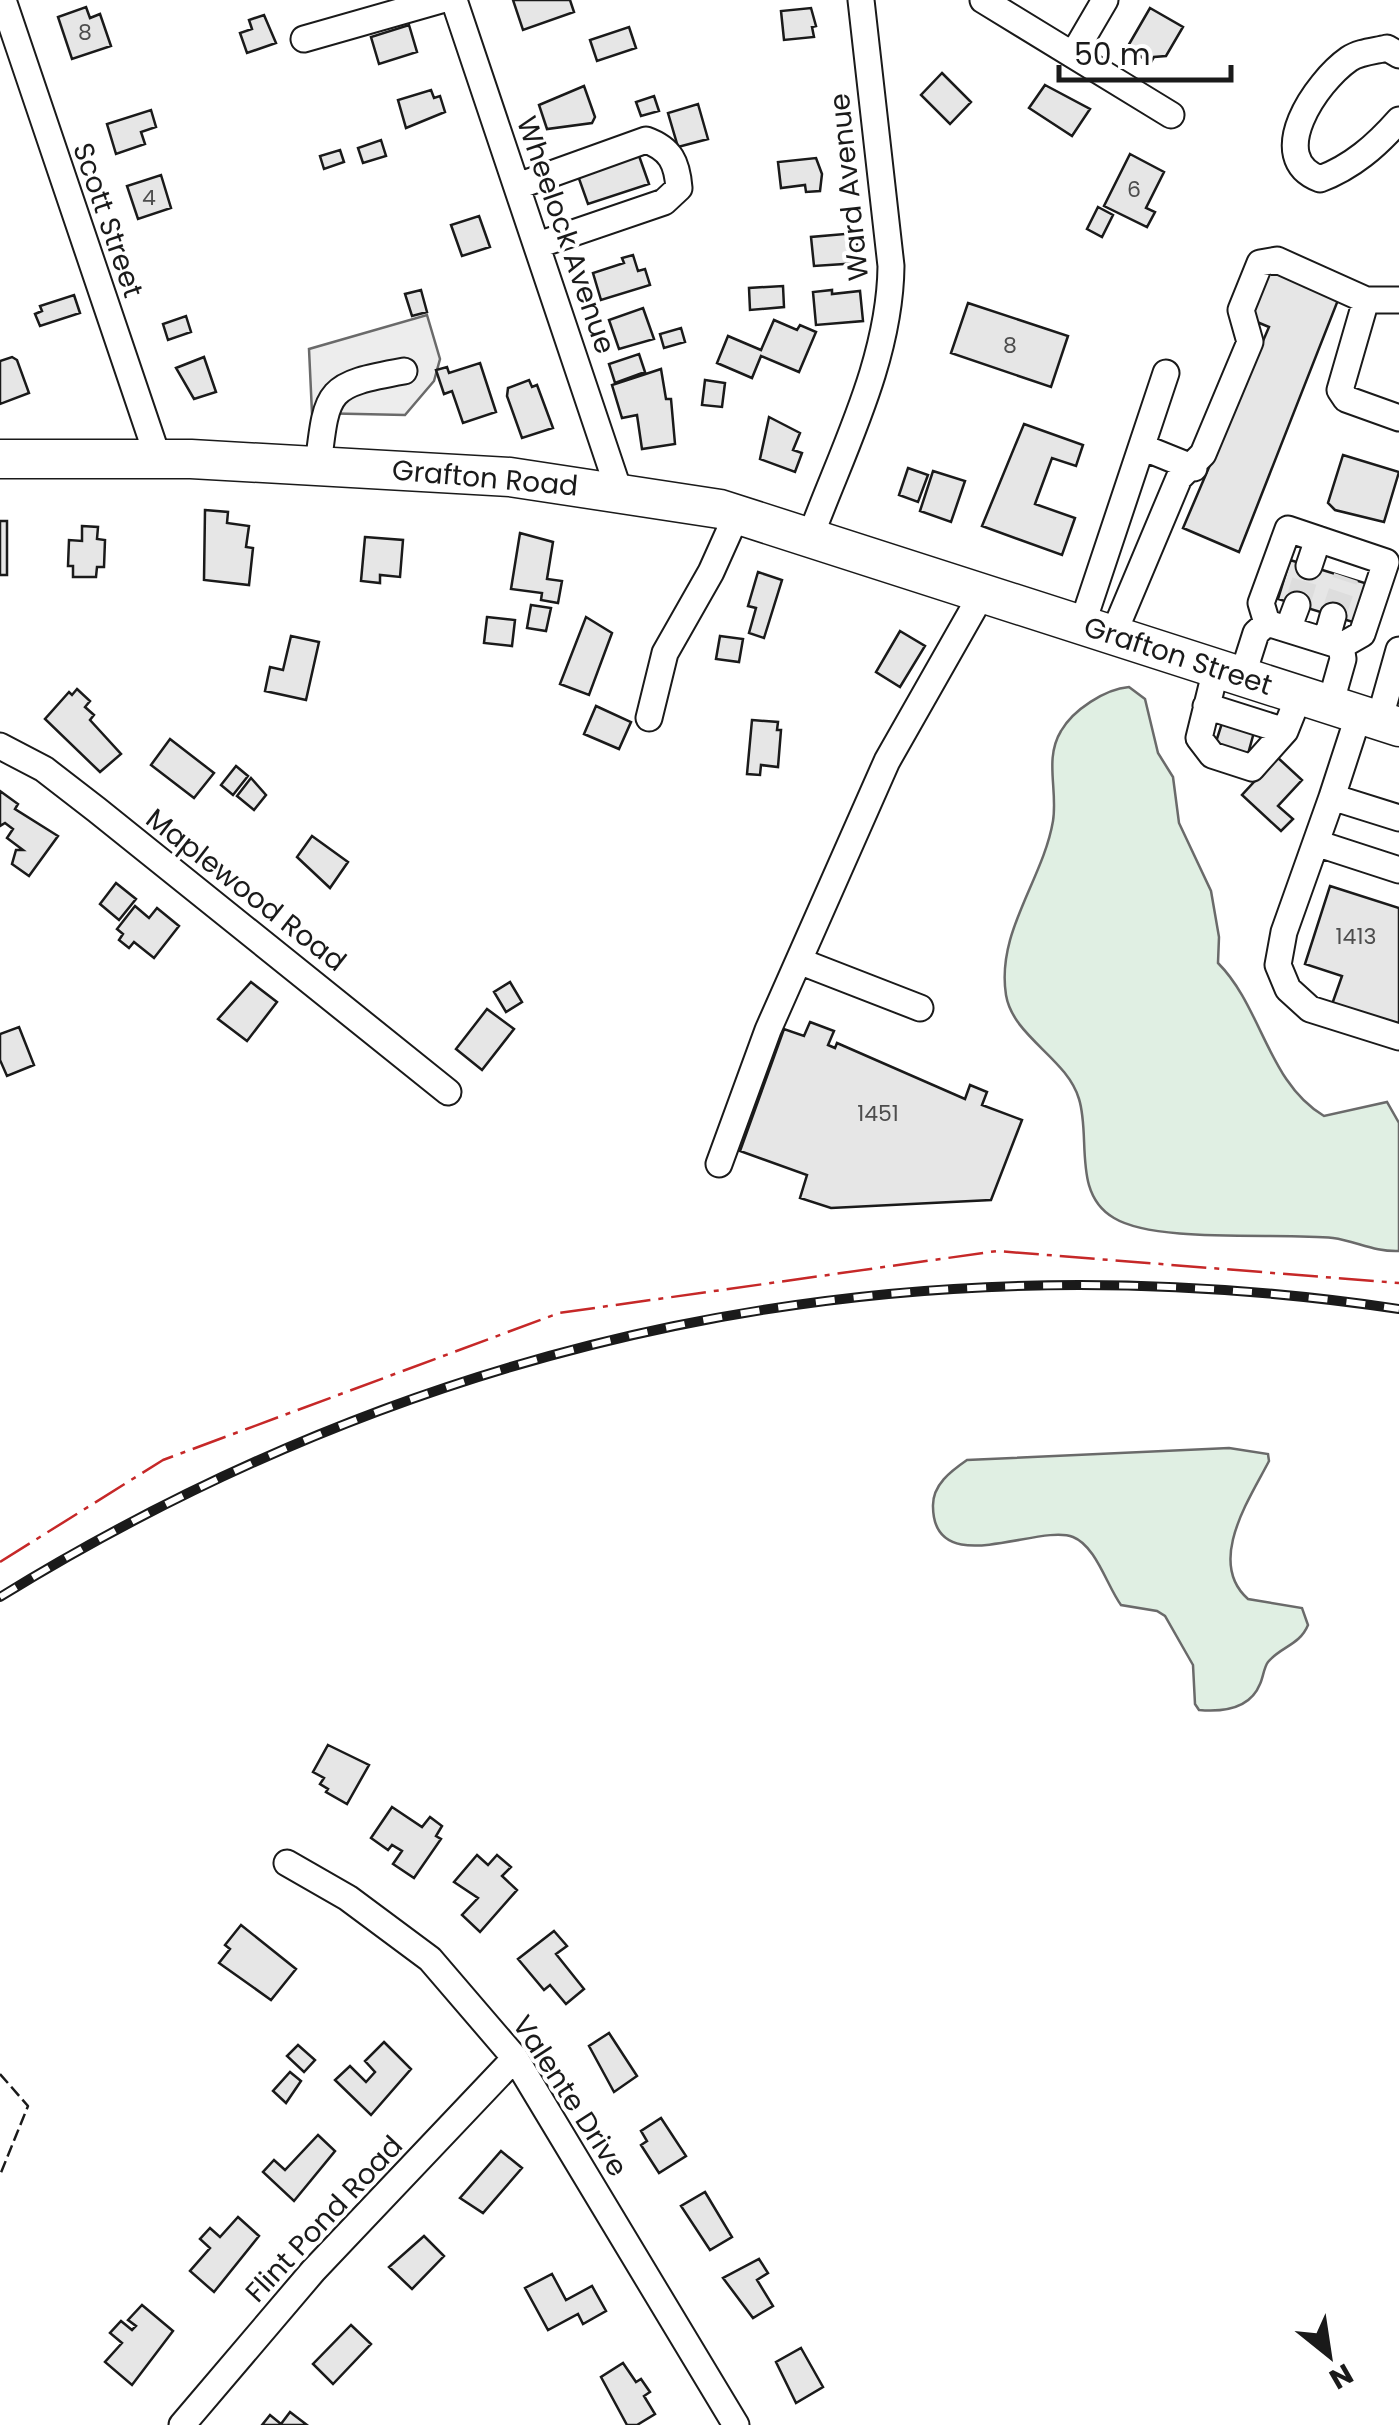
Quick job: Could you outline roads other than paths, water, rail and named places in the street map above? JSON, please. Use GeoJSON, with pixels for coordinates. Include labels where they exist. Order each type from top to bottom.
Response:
{"type":"FeatureCollection","features":[{"type":"Feature","properties":{"kind":"highway","name":"Grafton Road"},"geometry":{"type":"LineString","coordinates":[[0,459],[158,458],[318,466],[510,478],[619,490],[736,514],[970,588]]}},
{"type":"Feature","properties":{"kind":"highway","name":"Grafton Street"},"geometry":{"type":"LineString","coordinates":[[970,588],[1353,713]]}},
{"type":"Feature","properties":{"kind":"street","name":"Scott Street"},"geometry":{"type":"LineString","coordinates":[[3,0],[158,458]]}},
{"type":"Feature","properties":{"kind":"street"},"geometry":{"type":"LineString","coordinates":[[304,38],[442,0]]}},
{"type":"Feature","properties":{"kind":"street","name":"Wheelock Avenue"},"geometry":{"type":"LineString","coordinates":[[454,0],[619,490]]}},
{"type":"Feature","properties":{"kind":"street","name":"Ward Avenue"},"geometry":{"type":"LineString","coordinates":[[811,535],[860,409],[890,301],[890,266],[861,0]]}},
{"type":"Feature","properties":{"kind":"street"},"geometry":{"type":"LineString","coordinates":[[982,0],[1171,114]]}},
{"type":"Feature","properties":{"kind":"street"},"geometry":{"type":"LineString","coordinates":[[1074,53],[1104,0]]}},
{"type":"Feature","properties":{"kind":"street"},"geometry":{"type":"LineString","coordinates":[[1399,54],[1387,48],[1352,56],[1328,77],[1298,127],[1296,160],[1304,173],[1320,179],[1340,172],[1378,144],[1399,120]]}},
{"type":"Feature","properties":{"kind":"street"},"geometry":{"type":"LineString","coordinates":[[518,186],[646,140],[660,145],[677,163],[679,188],[664,202],[538,244]]}},
{"type":"Feature","properties":{"kind":"street"},"geometry":{"type":"LineString","coordinates":[[1098,630],[1179,478],[1194,468],[1250,342],[1240,310],[1260,263],[1276,260],[1366,300],[1399,300]]}},
{"type":"Feature","properties":{"kind":"street"},"geometry":{"type":"LineString","coordinates":[[1366,300],[1340,390],[1346,399],[1399,418]]}},
{"type":"Feature","properties":{"kind":"street"},"geometry":{"type":"LineString","coordinates":[[318,466],[325,405],[350,380],[404,371]]}},
{"type":"Feature","properties":{"kind":"street"},"geometry":{"type":"LineString","coordinates":[[1098,630],[1142,447],[1166,373]]}},
{"type":"Feature","properties":{"kind":"street"},"geometry":{"type":"LineString","coordinates":[[1142,447],[1194,468]]}},
{"type":"Feature","properties":{"kind":"street"},"geometry":{"type":"LineString","coordinates":[[649,718],[664,653],[712,572],[736,514]]}},
{"type":"Feature","properties":{"kind":"street"},"geometry":{"type":"LineString","coordinates":[[1288,528],[1318,539],[1386,562],[1362,634],[1334,634],[1284,619],[1261,603],[1288,528]]}},
{"type":"Feature","properties":{"kind":"street"},"geometry":{"type":"LineString","coordinates":[[1309,566],[1318,539]]}},
{"type":"Feature","properties":{"kind":"street"},"geometry":{"type":"LineString","coordinates":[[1346,578],[1356,552]]}},
{"type":"Feature","properties":{"kind":"street"},"geometry":{"type":"LineString","coordinates":[[720,1164],[798,961],[970,588]]}},
{"type":"Feature","properties":{"kind":"street"},"geometry":{"type":"LineString","coordinates":[[1284,619],[1256,633],[1206,706],[1200,738],[1212,755],[1252,768],[1285,731]]}},
{"type":"Feature","properties":{"kind":"street"},"geometry":{"type":"LineString","coordinates":[[1334,634],[1353,713]]}},
{"type":"Feature","properties":{"kind":"street"},"geometry":{"type":"LineString","coordinates":[[1399,650],[1353,713],[1332,797],[1278,965],[1288,989],[1310,1009],[1399,1038]]}},
{"type":"Feature","properties":{"kind":"street"},"geometry":{"type":"LineString","coordinates":[[1206,706],[1285,731],[1353,713]]}},
{"type":"Feature","properties":{"kind":"street","name":"Maplewood Road"},"geometry":{"type":"LineString","coordinates":[[0,746],[44,769],[448,1092]]}},
{"type":"Feature","properties":{"kind":"street"},"geometry":{"type":"LineString","coordinates":[[1332,797],[1399,818]]}},
{"type":"Feature","properties":{"kind":"street"},"geometry":{"type":"LineString","coordinates":[[1316,843],[1399,870]]}},
{"type":"Feature","properties":{"kind":"street"},"geometry":{"type":"LineString","coordinates":[[798,961],[920,1008]]}},
{"type":"Feature","properties":{"kind":"street","name":"Valente Drive"},"geometry":{"type":"LineString","coordinates":[[287,1862],[348,1898],[430,1959],[515,2058],[736,2425]]}},
{"type":"Feature","properties":{"kind":"street","name":"Flint Pond Road"},"geometry":{"type":"LineString","coordinates":[[182,2425],[313,2271],[515,2058]]}},
{"type":"Feature","properties":{"kind":"tunnel"},"geometry":{"type":"LineString","coordinates":[[1297,605],[1309,566]]}},
{"type":"Feature","properties":{"kind":"tunnel"},"geometry":{"type":"LineString","coordinates":[[1333,616],[1346,577]]}},
{"type":"Feature","properties":{"kind":"railway"},"geometry":{"type":"LineString","coordinates":[[0,1597],[163,1506],[329,1430],[500,1370],[673,1326],[850,1298],[1030,1286],[1213,1289],[1399,1309]]}}]}
